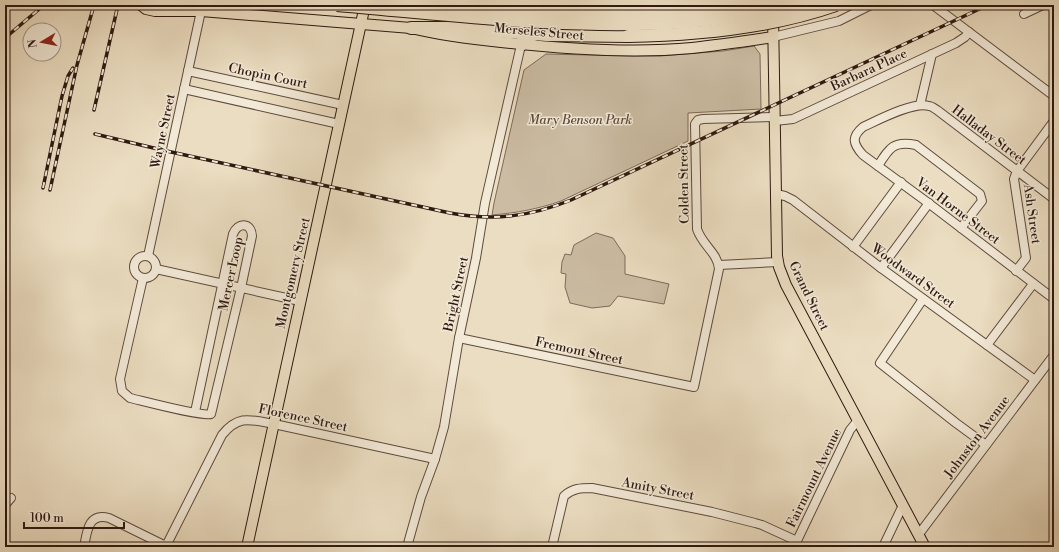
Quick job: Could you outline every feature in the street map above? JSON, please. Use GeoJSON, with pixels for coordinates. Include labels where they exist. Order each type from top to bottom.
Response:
{"type":"FeatureCollection","features":[{"type":"Feature","properties":{"kind":"highway"},"geometry":{"type":"LineString","coordinates":[[337,5],[544,23],[595,25],[658,24],[713,19],[750,15],[797,5]]}},
{"type":"Feature","properties":{"kind":"highway"},"geometry":{"type":"LineString","coordinates":[[461,5],[548,12],[616,14],[677,12],[745,5]]}},
{"type":"Feature","properties":{"kind":"highway"},"geometry":{"type":"LineString","coordinates":[[410,28],[451,27],[536,34],[628,36],[696,33],[726,30],[794,18],[836,5]]}},
{"type":"Feature","properties":{"kind":"highway"},"geometry":{"type":"LineString","coordinates":[[521,45],[524,39],[536,34]]}},
{"type":"Feature","properties":{"kind":"main road"},"geometry":{"type":"LineString","coordinates":[[141,5],[146,9],[155,11],[201,11]]}},
{"type":"Feature","properties":{"kind":"main road"},"geometry":{"type":"LineString","coordinates":[[173,5],[201,11]]}},
{"type":"Feature","properties":{"kind":"main road"},"geometry":{"type":"LineString","coordinates":[[191,5],[201,11]]}},
{"type":"Feature","properties":{"kind":"main road","name":"Montgomery Street"},"geometry":{"type":"LineString","coordinates":[[247,547],[365,5]]}},
{"type":"Feature","properties":{"kind":"main road","name":"Grand Street"},"geometry":{"type":"LineString","coordinates":[[772,5],[778,262],[783,279],[925,547]]}},
{"type":"Feature","properties":{"kind":"main road","name":"Merseles Street"},"geometry":{"type":"LineString","coordinates":[[201,11],[410,28],[448,36],[521,45],[600,50],[661,50],[692,48],[773,37]]}},
{"type":"Feature","properties":{"kind":"street"},"geometry":{"type":"LineString","coordinates":[[691,5],[692,48]]}},
{"type":"Feature","properties":{"kind":"street","name":"Merseles Street"},"geometry":{"type":"LineString","coordinates":[[773,37],[838,21],[871,5]]}},
{"type":"Feature","properties":{"kind":"street"},"geometry":{"type":"LineString","coordinates":[[1024,14],[1043,5]]}},
{"type":"Feature","properties":{"kind":"street"},"geometry":{"type":"LineString","coordinates":[[937,6],[1054,96]]}},
{"type":"Feature","properties":{"kind":"street","name":"Wayne Street"},"geometry":{"type":"LineString","coordinates":[[148,256],[201,11]]}},
{"type":"Feature","properties":{"kind":"street","name":"Barbara Place"},"geometry":{"type":"LineString","coordinates":[[775,119],[793,118],[961,40],[969,32]]}},
{"type":"Feature","properties":{"kind":"street","name":"Bright Street"},"geometry":{"type":"LineString","coordinates":[[407,547],[421,497],[435,459],[447,413],[459,338],[476,258],[485,203],[521,45]]}},
{"type":"Feature","properties":{"kind":"street"},"geometry":{"type":"LineString","coordinates":[[924,105],[932,54]]}},
{"type":"Feature","properties":{"kind":"street","name":"Chopin Court"},"geometry":{"type":"LineString","coordinates":[[188,71],[343,105]]}},
{"type":"Feature","properties":{"kind":"street"},"geometry":{"type":"LineString","coordinates":[[184,89],[339,124]]}},
{"type":"Feature","properties":{"kind":"street","name":"Van Horne Street"},"geometry":{"type":"LineString","coordinates":[[924,105],[908,108],[863,127],[857,132],[855,147],[863,155],[929,203],[1032,284],[1054,299]]}},
{"type":"Feature","properties":{"kind":"street","name":"Halladay Street"},"geometry":{"type":"LineString","coordinates":[[924,105],[937,110],[1054,199]]}},
{"type":"Feature","properties":{"kind":"street","name":"Colden Street"},"geometry":{"type":"LineString","coordinates":[[719,265],[713,253],[699,235],[697,229],[695,124],[698,120],[703,119],[775,119]]}},
{"type":"Feature","properties":{"kind":"street","name":"Ash Street"},"geometry":{"type":"LineString","coordinates":[[1016,271],[1026,258],[1014,179],[1017,171],[1054,121]]}},
{"type":"Feature","properties":{"kind":"street"},"geometry":{"type":"LineString","coordinates":[[878,166],[892,147],[905,143],[916,145],[980,194],[982,201],[961,228]]}},
{"type":"Feature","properties":{"kind":"street"},"geometry":{"type":"LineString","coordinates":[[853,246],[901,182]]}},
{"type":"Feature","properties":{"kind":"street","name":"Woodward Street"},"geometry":{"type":"LineString","coordinates":[[776,194],[793,200],[881,268],[1035,380]]}},
{"type":"Feature","properties":{"kind":"street"},"geometry":{"type":"LineString","coordinates":[[881,268],[929,203]]}},
{"type":"Feature","properties":{"kind":"street","name":"Mercer Loop"},"geometry":{"type":"LineString","coordinates":[[143,278],[120,379],[122,391],[130,398],[208,415],[211,414],[241,288],[252,236],[251,230],[244,225],[239,226],[234,231],[195,412]]}},
{"type":"Feature","properties":{"kind":"street"},"geometry":{"type":"LineString","coordinates":[[148,256],[154,260],[156,269],[152,276],[143,278],[136,274],[134,265],[140,257],[148,256]]}},
{"type":"Feature","properties":{"kind":"street"},"geometry":{"type":"LineString","coordinates":[[719,265],[727,263],[778,262]]}},
{"type":"Feature","properties":{"kind":"street","name":"Fremont Street"},"geometry":{"type":"LineString","coordinates":[[459,338],[694,387],[719,272],[719,265]]}},
{"type":"Feature","properties":{"kind":"street"},"geometry":{"type":"LineString","coordinates":[[156,269],[300,301]]}},
{"type":"Feature","properties":{"kind":"street"},"geometry":{"type":"LineString","coordinates":[[987,345],[1032,284]]}},
{"type":"Feature","properties":{"kind":"street"},"geometry":{"type":"LineString","coordinates":[[924,299],[880,363],[986,445]]}},
{"type":"Feature","properties":{"kind":"street","name":"Johnston Avenue"},"geometry":{"type":"LineString","coordinates":[[919,534],[1054,355]]}},
{"type":"Feature","properties":{"kind":"street","name":"Florence Street"},"geometry":{"type":"LineString","coordinates":[[167,546],[222,435],[230,425],[240,421],[248,419],[274,424],[435,459]]}},
{"type":"Feature","properties":{"kind":"street","name":"Fairmount Avenue"},"geometry":{"type":"LineString","coordinates":[[796,544],[850,430],[858,420]]}},
{"type":"Feature","properties":{"kind":"street","name":"Amity Street"},"geometry":{"type":"LineString","coordinates":[[552,547],[564,496],[577,488],[592,488],[712,512],[762,525],[796,544]]}},
{"type":"Feature","properties":{"kind":"street"},"geometry":{"type":"LineString","coordinates":[[5,505],[12,498]]}},
{"type":"Feature","properties":{"kind":"street"},"geometry":{"type":"LineString","coordinates":[[883,547],[903,505]]}},
{"type":"Feature","properties":{"kind":"street"},"geometry":{"type":"LineString","coordinates":[[84,547],[90,523],[95,518],[103,516],[167,546]]}},
{"type":"Feature","properties":{"kind":"green space","name":"Mary Benson Park"},"geometry":{"type":"Polygon","coordinates":[[[754,46],[760,54],[761,109],[688,113],[688,141],[561,201],[527,210],[492,215],[524,70],[546,54],[660,56],[723,51],[754,46]]]}},
{"type":"Feature","properties":{"kind":"green space"},"geometry":{"type":"Polygon","coordinates":[[[596,233],[613,238],[625,256],[625,274],[669,284],[664,304],[618,296],[610,306],[592,308],[570,303],[565,287],[566,274],[561,273],[562,262],[565,254],[571,255],[574,245],[596,233]]]}},
{"type":"Feature","properties":{"kind":"railway"},"geometry":{"type":"LineString","coordinates":[[5,38],[44,5]]}},
{"type":"Feature","properties":{"kind":"railway"},"geometry":{"type":"LineString","coordinates":[[50,190],[77,65],[94,5]]}},
{"type":"Feature","properties":{"kind":"railway"},"geometry":{"type":"LineString","coordinates":[[94,110],[118,5]]}},
{"type":"Feature","properties":{"kind":"railway"},"geometry":{"type":"LineString","coordinates":[[95,134],[450,213],[482,217],[526,214],[556,206],[571,200],[988,5]]}},
{"type":"Feature","properties":{"kind":"railway"},"geometry":{"type":"LineString","coordinates":[[43,188],[62,96],[68,76],[73,68]]}}]}
